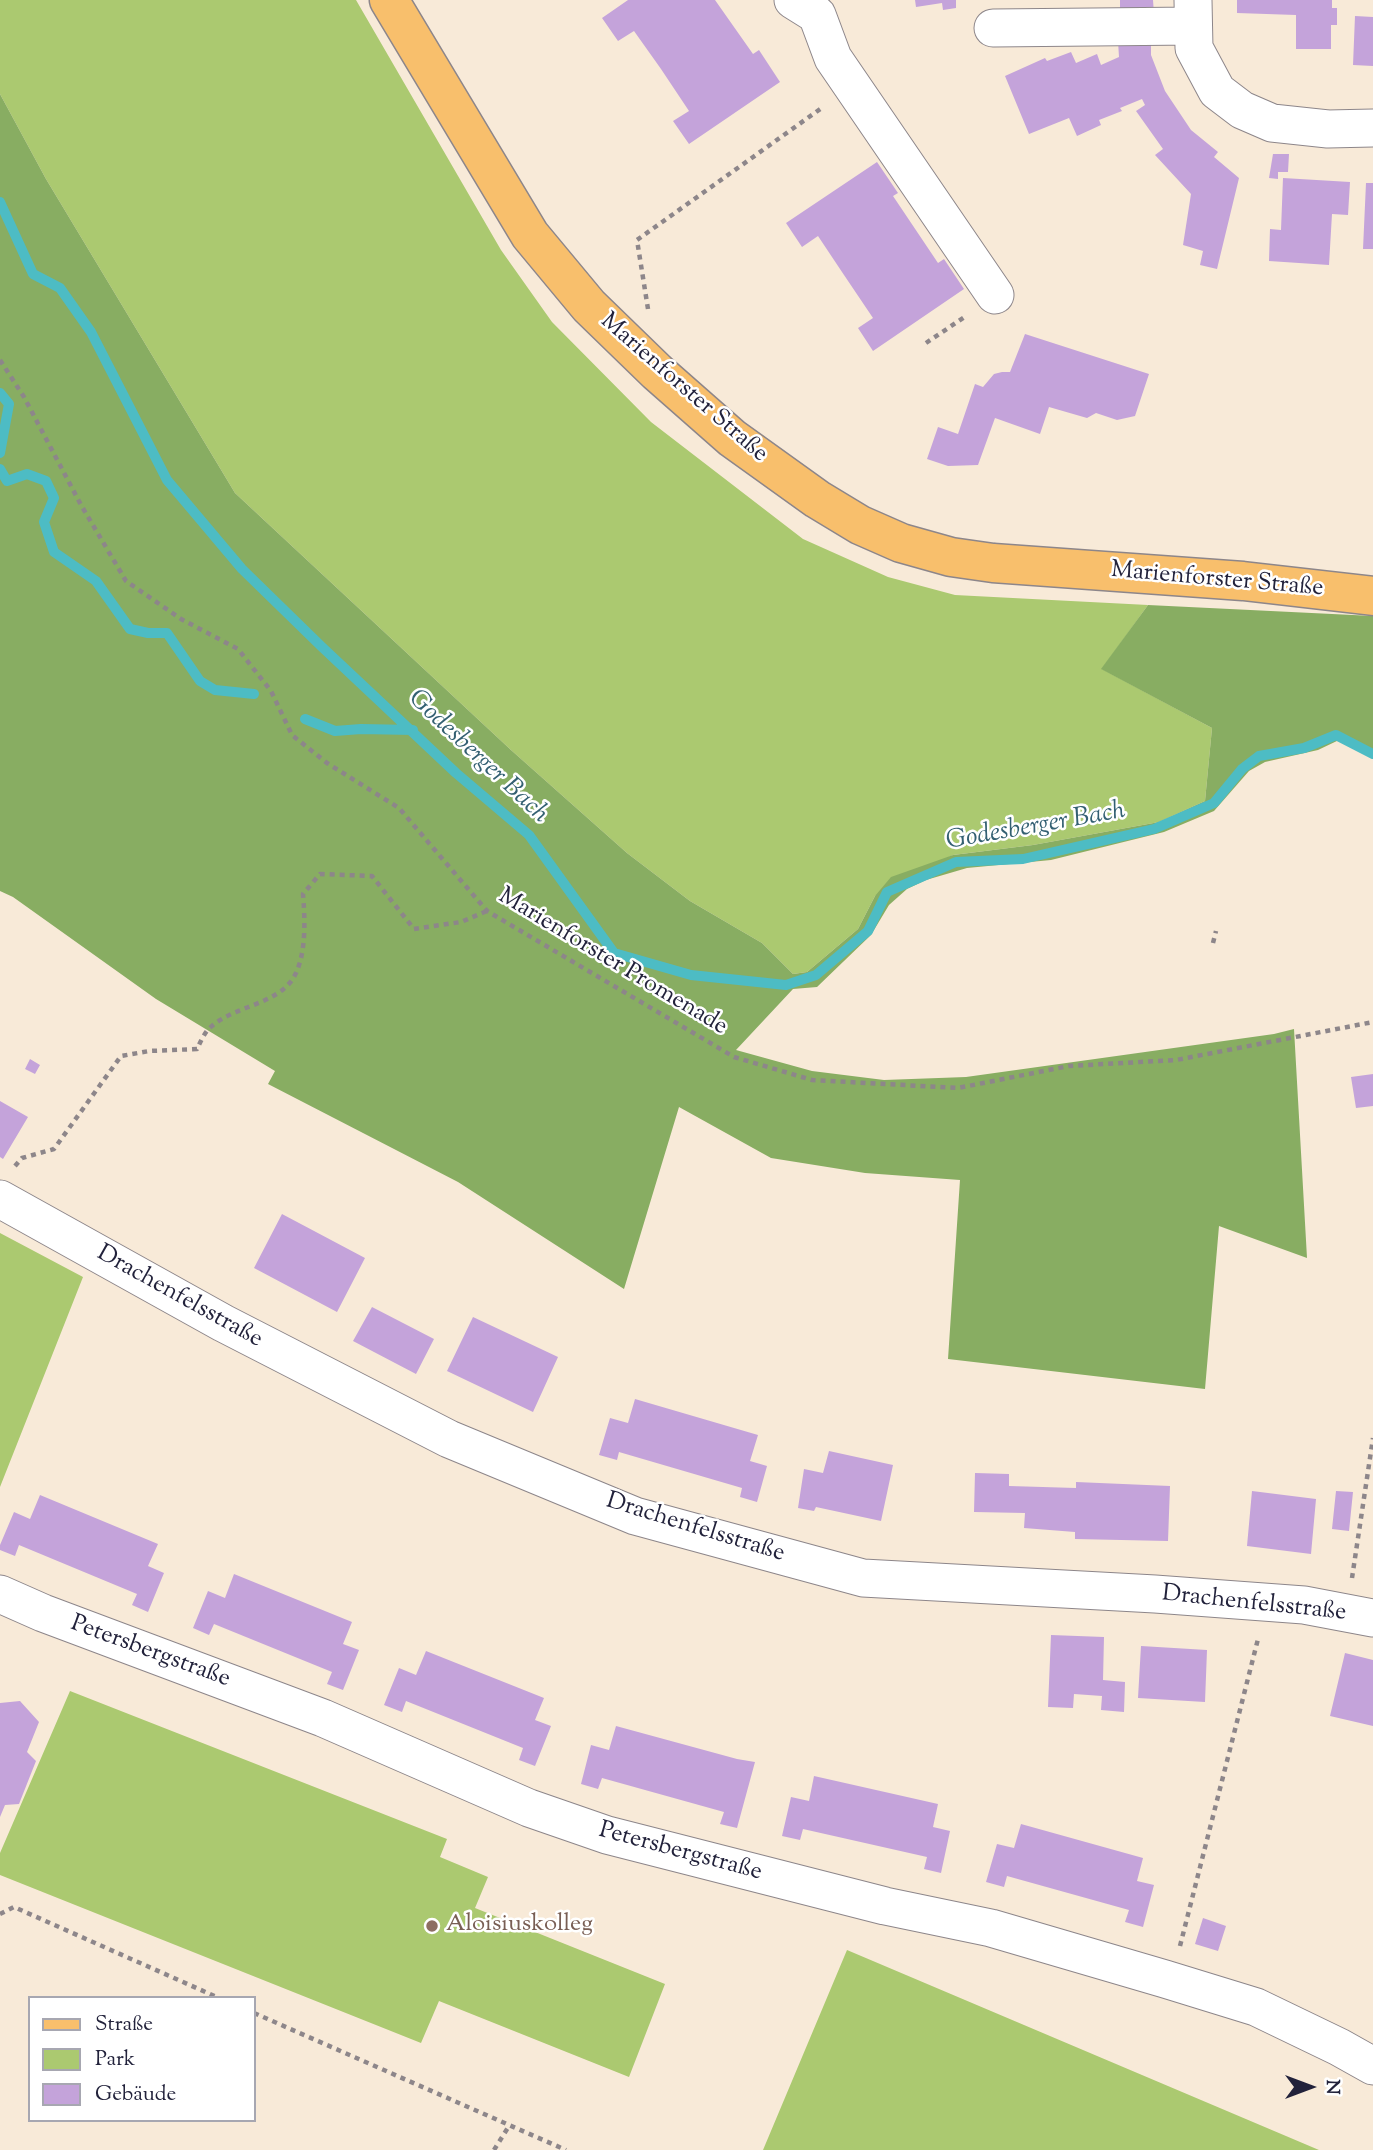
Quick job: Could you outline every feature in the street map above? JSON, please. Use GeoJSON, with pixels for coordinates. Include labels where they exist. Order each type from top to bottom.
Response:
{"type":"FeatureCollection","features":[{"type":"Feature","properties":{"kind":"main road","name":"Marienforster Straße"},"geometry":{"type":"LineString","coordinates":[[389,0],[530,235],[589,306],[657,372],[733,438],[827,506],[860,525],[901,543],[951,557],[993,563],[1243,581],[1373,596]]}},
{"type":"Feature","properties":{"kind":"street"},"geometry":{"type":"LineString","coordinates":[[805,7],[833,58],[995,295]]}},
{"type":"Feature","properties":{"kind":"street"},"geometry":{"type":"LineString","coordinates":[[993,28],[1193,13],[1194,48],[1217,92],[1242,110],[1272,123],[1328,129],[1373,128]]}},
{"type":"Feature","properties":{"kind":"street","name":"Drachenfelsstraße"},"geometry":{"type":"LineString","coordinates":[[0,1199],[223,1323],[449,1439],[635,1516],[863,1578],[1304,1605],[1360,1616]]}},
{"type":"Feature","properties":{"kind":"street","name":"Petersbergstraße"},"geometry":{"type":"LineString","coordinates":[[0,1594],[43,1613],[323,1717],[529,1808],[607,1835],[885,1906],[991,1928],[1178,1983],[1256,2007],[1373,2066]]}},
{"type":"Feature","properties":{"kind":"path"},"geometry":{"type":"LineString","coordinates":[[643,316],[648,311],[637,240],[827,104]]}},
{"type":"Feature","properties":{"kind":"path"},"geometry":{"type":"LineString","coordinates":[[926,343],[995,295]]}},
{"type":"Feature","properties":{"kind":"path","name":"Marienforster Promenade"},"geometry":{"type":"LineString","coordinates":[[0,360],[24,397],[81,505],[126,581],[181,618],[237,649],[271,691],[292,734],[327,764],[399,808],[486,911],[734,1057],[812,1080],[958,1088],[1069,1066],[1176,1060],[1373,1021]]}},
{"type":"Feature","properties":{"kind":"path"},"geometry":{"type":"LineString","coordinates":[[22,1158],[54,1149],[121,1056],[149,1051],[197,1049],[210,1027],[236,1011],[274,995],[292,980],[300,958],[306,925],[303,894],[320,874],[372,876],[414,929],[461,922],[486,911]]}},
{"type":"Feature","properties":{"kind":"path"},"geometry":{"type":"LineString","coordinates":[[1213,943],[1216,931]]}},
{"type":"Feature","properties":{"kind":"path"},"geometry":{"type":"LineString","coordinates":[[1360,1616],[1373,1438]]}},
{"type":"Feature","properties":{"kind":"path"},"geometry":{"type":"LineString","coordinates":[[1180,1949],[1259,1633]]}},
{"type":"Feature","properties":{"kind":"path"},"geometry":{"type":"LineString","coordinates":[[0,1914],[14,1907],[214,1996]]}},
{"type":"Feature","properties":{"kind":"path"},"geometry":{"type":"LineString","coordinates":[[256,2014],[566,2150]]}},
{"type":"Feature","properties":{"kind":"path"},"geometry":{"type":"LineString","coordinates":[[494,2150],[509,2126]]}},
{"type":"Feature","properties":{"kind":"green space"},"geometry":{"type":"Polygon","coordinates":[[[0,0],[356,0],[501,250],[552,322],[651,422],[803,539],[888,577],[955,595],[1148,605],[1102,669],[1212,728],[1205,801],[1159,822],[1033,845],[953,855],[875,896],[858,929],[807,972],[793,974],[762,943],[690,901],[627,853],[511,750],[235,493],[46,179],[0,94],[0,0]]]}},
{"type":"Feature","properties":{"kind":"green space"},"geometry":{"type":"Polygon","coordinates":[[[0,94],[46,179],[235,493],[511,750],[627,853],[690,901],[762,943],[793,974],[807,972],[858,929],[875,896],[891,877],[953,855],[1033,845],[1159,822],[1205,801],[1212,728],[1101,669],[1148,605],[1373,616],[1373,756],[1339,740],[1318,750],[1265,762],[1249,771],[1214,811],[1164,832],[1051,860],[967,868],[926,880],[907,889],[889,905],[871,935],[817,987],[793,989],[736,1050],[812,1071],[884,1080],[966,1077],[1294,1029],[1307,1258],[1219,1226],[1205,1389],[948,1359],[960,1180],[865,1173],[771,1158],[679,1107],[624,1289],[458,1182],[268,1084],[275,1071],[156,999],[13,897],[0,891],[0,94]]]}},
{"type":"Feature","properties":{"kind":"green space"},"geometry":{"type":"Polygon","coordinates":[[[0,1233],[83,1277],[0,1487],[0,1233]]]}},
{"type":"Feature","properties":{"kind":"green space"},"geometry":{"type":"Polygon","coordinates":[[[70,1691],[447,1839],[440,1857],[488,1877],[475,1908],[665,1984],[629,2077],[439,2001],[421,2043],[0,1875],[0,1853],[70,1691]]]}},
{"type":"Feature","properties":{"kind":"green space"},"geometry":{"type":"Polygon","coordinates":[[[847,1950],[1319,2150],[763,2150],[847,1950]]]}},
{"type":"Feature","properties":{"kind":"building"},"geometry":{"type":"Polygon","coordinates":[[[628,0],[715,0],[753,54],[759,50],[780,82],[689,144],[673,121],[689,111],[661,69],[634,31],[618,41],[602,18],[628,0]]]}},
{"type":"Feature","properties":{"kind":"building"},"geometry":{"type":"Polygon","coordinates":[[[915,0],[956,0],[956,8],[943,10],[942,3],[916,7],[915,0]]]}},
{"type":"Feature","properties":{"kind":"building"},"geometry":{"type":"Polygon","coordinates":[[[1120,0],[1153,0],[1154,14],[1120,15],[1120,0]]]}},
{"type":"Feature","properties":{"kind":"building"},"geometry":{"type":"Polygon","coordinates":[[[1237,0],[1332,0],[1332,8],[1337,8],[1337,25],[1331,25],[1331,49],[1296,49],[1296,15],[1237,13],[1237,0]]]}},
{"type":"Feature","properties":{"kind":"building"},"geometry":{"type":"Polygon","coordinates":[[[1355,16],[1373,17],[1373,66],[1353,65],[1355,16]]]}},
{"type":"Feature","properties":{"kind":"building"},"geometry":{"type":"Polygon","coordinates":[[[1151,40],[1151,55],[1165,91],[1191,130],[1218,152],[1214,157],[1239,178],[1217,269],[1200,265],[1203,251],[1183,245],[1191,194],[1155,155],[1163,149],[1136,111],[1145,105],[1142,99],[1120,108],[1122,111],[1099,120],[1101,125],[1077,136],[1069,118],[1029,134],[1005,76],[1045,58],[1047,61],[1071,52],[1076,63],[1097,54],[1101,65],[1119,57],[1118,41],[1151,40]]]}},
{"type":"Feature","properties":{"kind":"building"},"geometry":{"type":"Polygon","coordinates":[[[1273,154],[1289,154],[1288,172],[1278,172],[1278,179],[1269,178],[1273,154]]]}},
{"type":"Feature","properties":{"kind":"building"},"geometry":{"type":"Polygon","coordinates":[[[877,162],[898,193],[893,196],[938,263],[944,259],[964,289],[873,351],[858,328],[873,318],[818,236],[802,247],[786,223],[877,162]]]}},
{"type":"Feature","properties":{"kind":"building"},"geometry":{"type":"Polygon","coordinates":[[[1283,178],[1350,182],[1348,215],[1332,214],[1329,265],[1269,261],[1270,229],[1281,230],[1283,178]]]}},
{"type":"Feature","properties":{"kind":"building"},"geometry":{"type":"Polygon","coordinates":[[[1366,183],[1373,183],[1373,249],[1363,249],[1366,183]]]}},
{"type":"Feature","properties":{"kind":"building"},"geometry":{"type":"Polygon","coordinates":[[[1025,334],[1149,374],[1135,416],[1117,420],[1096,413],[1087,418],[1049,407],[1040,434],[995,418],[978,465],[948,466],[927,459],[938,427],[958,434],[975,384],[983,387],[994,374],[1010,372],[1025,334]]]}},
{"type":"Feature","properties":{"kind":"building"},"geometry":{"type":"Polygon","coordinates":[[[30,1059],[40,1065],[35,1074],[25,1069],[30,1059]]]}},
{"type":"Feature","properties":{"kind":"building"},"geometry":{"type":"Polygon","coordinates":[[[1373,1074],[1373,1106],[1356,1108],[1351,1077],[1373,1074]]]}},
{"type":"Feature","properties":{"kind":"building"},"geometry":{"type":"Polygon","coordinates":[[[0,1101],[28,1117],[3,1159],[0,1157],[0,1101]]]}},
{"type":"Feature","properties":{"kind":"building"},"geometry":{"type":"Polygon","coordinates":[[[282,1214],[365,1258],[337,1312],[254,1268],[282,1214]]]}},
{"type":"Feature","properties":{"kind":"building"},"geometry":{"type":"Polygon","coordinates":[[[372,1307],[434,1339],[416,1374],[353,1341],[372,1307]]]}},
{"type":"Feature","properties":{"kind":"building"},"geometry":{"type":"Polygon","coordinates":[[[473,1317],[558,1357],[533,1412],[447,1371],[473,1317]]]}},
{"type":"Feature","properties":{"kind":"building"},"geometry":{"type":"Polygon","coordinates":[[[635,1399],[758,1435],[750,1461],[767,1466],[757,1502],[740,1497],[742,1488],[619,1452],[617,1460],[599,1455],[610,1418],[628,1423],[635,1399]]]}},
{"type":"Feature","properties":{"kind":"building"},"geometry":{"type":"Polygon","coordinates":[[[829,1451],[893,1465],[881,1521],[816,1507],[814,1511],[798,1508],[804,1469],[823,1473],[829,1451]]]}},
{"type":"Feature","properties":{"kind":"building"},"geometry":{"type":"Polygon","coordinates":[[[975,1473],[1009,1474],[1009,1486],[1076,1488],[1076,1482],[1170,1486],[1168,1541],[1075,1539],[1075,1532],[1024,1528],[1025,1513],[974,1512],[975,1473]]]}},
{"type":"Feature","properties":{"kind":"building"},"geometry":{"type":"Polygon","coordinates":[[[1252,1491],[1316,1499],[1311,1554],[1247,1546],[1252,1491]]]}},
{"type":"Feature","properties":{"kind":"building"},"geometry":{"type":"Polygon","coordinates":[[[1336,1491],[1353,1492],[1349,1531],[1332,1529],[1336,1491]]]}},
{"type":"Feature","properties":{"kind":"building"},"geometry":{"type":"Polygon","coordinates":[[[40,1495],[158,1544],[148,1566],[164,1573],[148,1612],[132,1605],[137,1594],[19,1545],[15,1556],[0,1550],[14,1512],[30,1519],[40,1495]]]}},
{"type":"Feature","properties":{"kind":"building"},"geometry":{"type":"Polygon","coordinates":[[[234,1574],[352,1622],[343,1644],[359,1650],[343,1690],[327,1684],[332,1672],[214,1624],[209,1635],[193,1628],[208,1591],[225,1598],[234,1574]]]}},
{"type":"Feature","properties":{"kind":"building"},"geometry":{"type":"Polygon","coordinates":[[[1051,1635],[1104,1637],[1103,1680],[1125,1682],[1124,1712],[1101,1710],[1102,1696],[1074,1694],[1073,1708],[1048,1707],[1051,1635]]]}},
{"type":"Feature","properties":{"kind":"building"},"geometry":{"type":"Polygon","coordinates":[[[1141,1646],[1207,1650],[1205,1702],[1138,1698],[1141,1646]]]}},
{"type":"Feature","properties":{"kind":"building"},"geometry":{"type":"Polygon","coordinates":[[[426,1651],[544,1698],[535,1720],[551,1726],[535,1766],[519,1760],[523,1748],[406,1701],[402,1712],[384,1705],[399,1668],[416,1675],[426,1651]]]}},
{"type":"Feature","properties":{"kind":"building"},"geometry":{"type":"Polygon","coordinates":[[[1345,1653],[1373,1660],[1373,1726],[1330,1716],[1345,1653]]]}},
{"type":"Feature","properties":{"kind":"building"},"geometry":{"type":"Polygon","coordinates":[[[20,1701],[39,1722],[27,1752],[36,1761],[19,1804],[5,1805],[0,1817],[0,1703],[20,1701]]]}},
{"type":"Feature","properties":{"kind":"building"},"geometry":{"type":"Polygon","coordinates":[[[616,1726],[755,1762],[737,1828],[720,1824],[724,1812],[602,1778],[598,1789],[581,1784],[591,1745],[609,1750],[616,1726]]]}},
{"type":"Feature","properties":{"kind":"building"},"geometry":{"type":"Polygon","coordinates":[[[814,1776],[938,1804],[933,1827],[950,1831],[941,1873],[924,1869],[927,1857],[803,1829],[800,1840],[782,1836],[791,1797],[809,1801],[814,1776]]]}},
{"type":"Feature","properties":{"kind":"building"},"geometry":{"type":"Polygon","coordinates":[[[1021,1824],[1143,1858],[1137,1881],[1154,1885],[1143,1927],[1125,1922],[1129,1910],[1007,1876],[1004,1887],[986,1882],[997,1844],[1014,1848],[1021,1824]]]}},
{"type":"Feature","properties":{"kind":"building"},"geometry":{"type":"Polygon","coordinates":[[[1203,1918],[1226,1926],[1218,1951],[1195,1944],[1203,1918]]]}},
{"type":"Feature","properties":{"kind":"waterway","name":"Godesberger Bach"},"geometry":{"type":"LineString","coordinates":[[0,202],[33,274],[60,288],[91,332],[167,480],[242,569],[456,773],[529,835],[614,953],[691,975],[786,985],[816,975],[868,931],[887,892],[956,862],[1023,859],[1154,829],[1214,803],[1242,769],[1259,756],[1304,748],[1336,735],[1373,754]]}},
{"type":"Feature","properties":{"kind":"waterway"},"geometry":{"type":"LineString","coordinates":[[0,393],[9,404],[0,453]]}},
{"type":"Feature","properties":{"kind":"waterway"},"geometry":{"type":"LineString","coordinates":[[0,469],[7,481],[27,474],[46,481],[54,498],[44,522],[54,552],[96,581],[130,629],[167,633],[200,681],[215,690],[254,694]]}},
{"type":"Feature","properties":{"kind":"waterway"},"geometry":{"type":"LineString","coordinates":[[305,719],[335,731],[413,730]]}},
{"type":"Feature","properties":{"kind":"place","name":"Aloisiuskolleg"},"geometry":{"type":"Point","coordinates":[432,1926]}}]}
